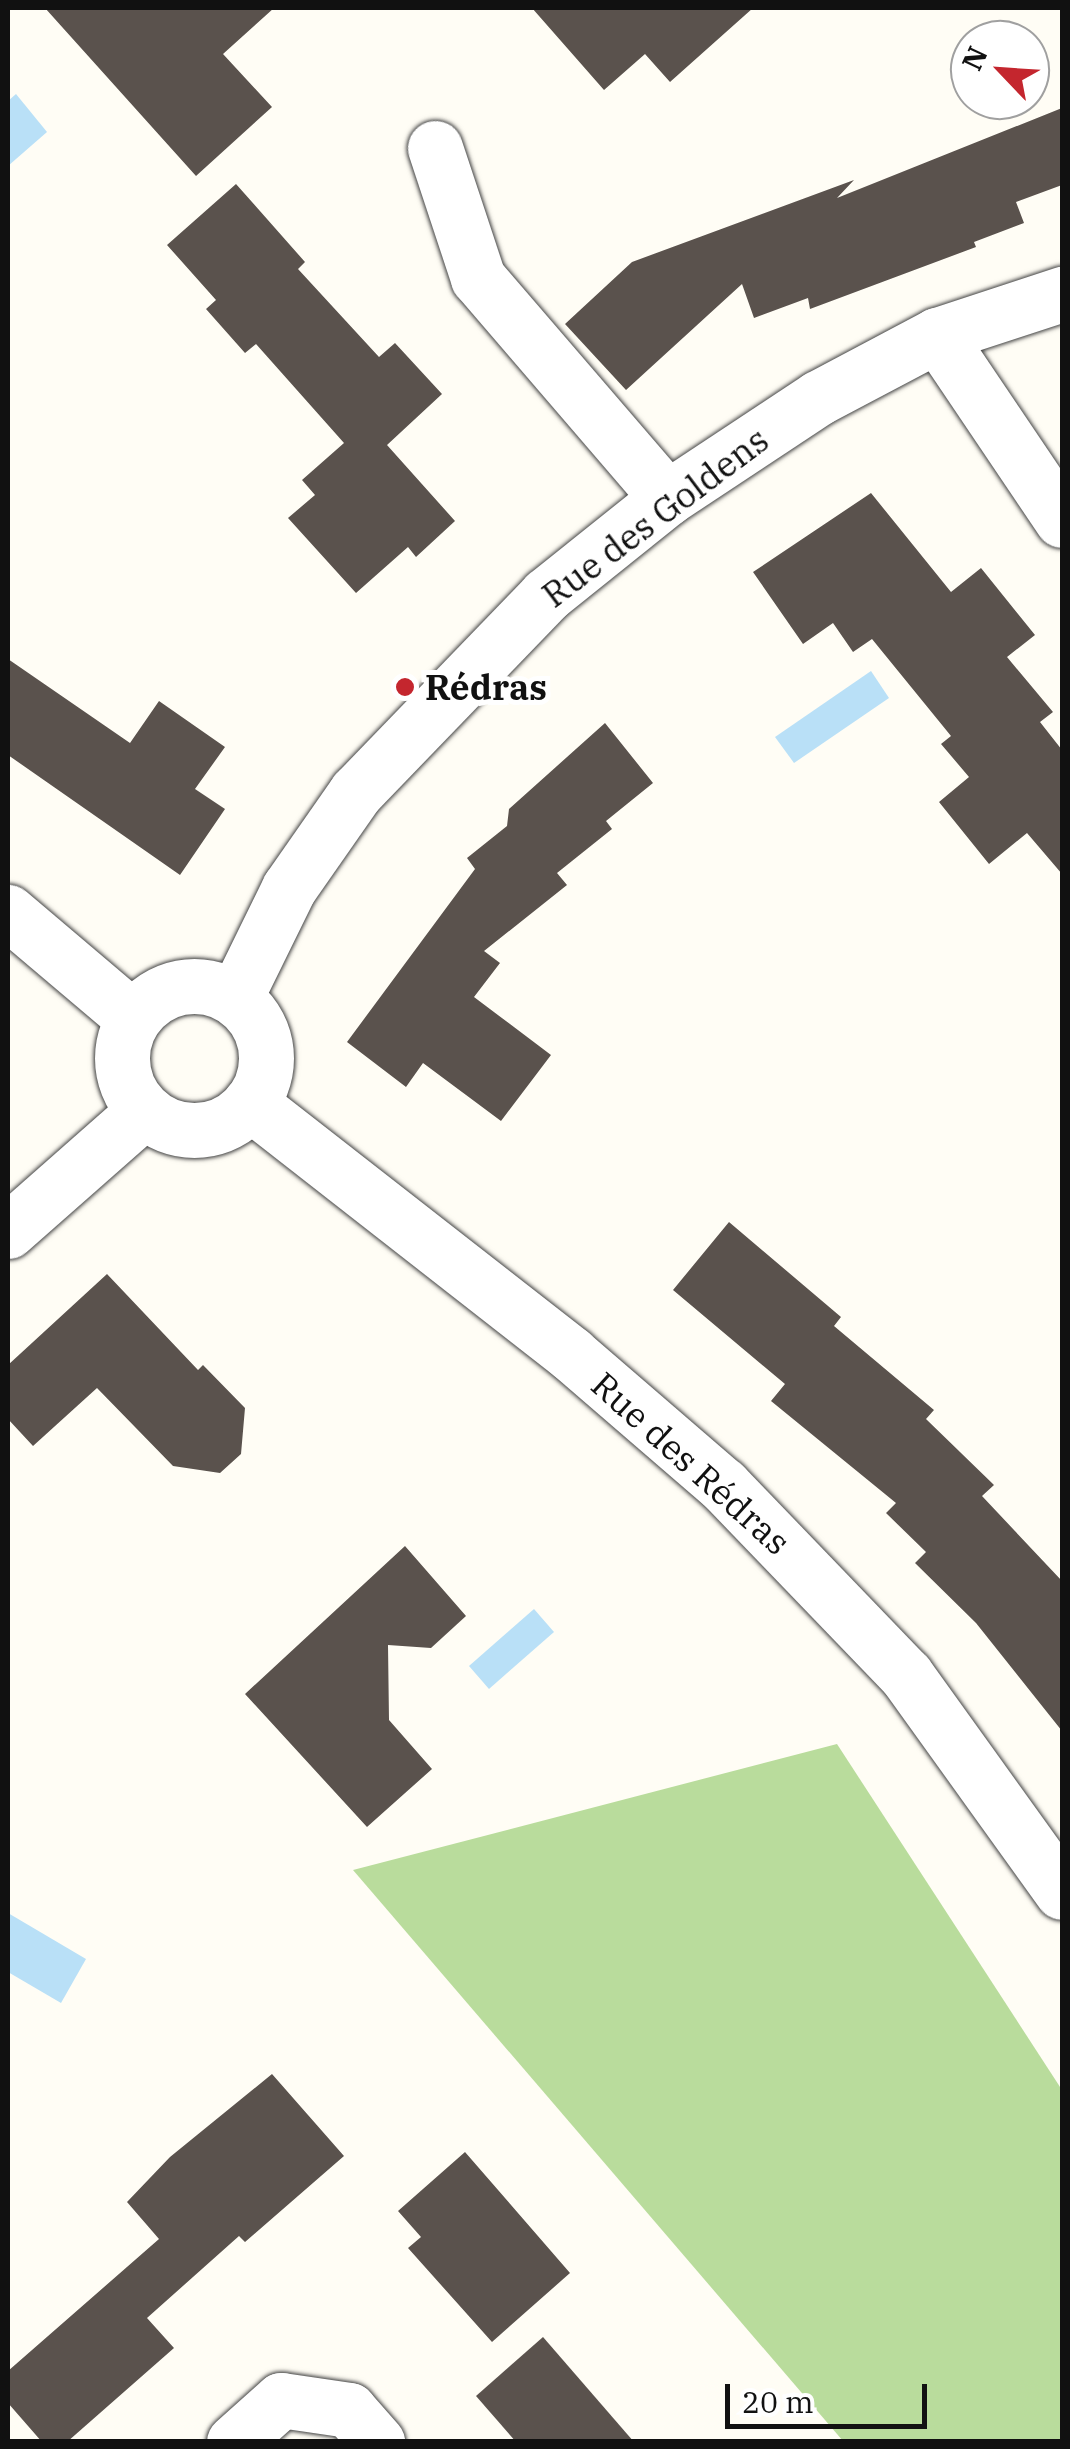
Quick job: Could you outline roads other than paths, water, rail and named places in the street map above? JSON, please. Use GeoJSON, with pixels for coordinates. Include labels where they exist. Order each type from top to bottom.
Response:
{"type":"FeatureCollection","features":[{"type":"Feature","properties":{"kind":"street"},"geometry":{"type":"LineString","coordinates":[[435,148],[478,278],[667,498]]}},
{"type":"Feature","properties":{"kind":"street","name":"Rue des Goldens"},"geometry":{"type":"LineString","coordinates":[[235,998],[289,888],[356,792],[546,595],[667,498],[818,398],[936,336],[1062,294]]}},
{"type":"Feature","properties":{"kind":"street"},"geometry":{"type":"LineString","coordinates":[[936,336],[1062,520]]}},
{"type":"Feature","properties":{"kind":"street"},"geometry":{"type":"LineString","coordinates":[[8,912],[133,1018]]}},
{"type":"Feature","properties":{"kind":"street"},"geometry":{"type":"LineString","coordinates":[[192,985],[235,998],[264,1036],[266,1060],[250,1103],[210,1129],[175,1128],[144,1111],[123,1076],[125,1036],[133,1018],[149,1000],[192,985]]}},
{"type":"Feature","properties":{"kind":"street","name":"Rue des Rédras"},"geometry":{"type":"LineString","coordinates":[[250,1103],[571,1354],[723,1485],[906,1675],[1062,1892]]}},
{"type":"Feature","properties":{"kind":"street"},"geometry":{"type":"LineString","coordinates":[[8,1231],[144,1111]]}},
{"type":"Feature","properties":{"kind":"street"},"geometry":{"type":"LineString","coordinates":[[234,2442],[282,2400],[349,2410],[377,2442]]}},
{"type":"Feature","properties":{"kind":"water"},"geometry":{"type":"Polygon","coordinates":[[[16,94],[47,132],[8,166],[8,101],[16,94]]]}},
{"type":"Feature","properties":{"kind":"water"},"geometry":{"type":"Polygon","coordinates":[[[871,671],[889,698],[794,763],[775,737],[871,671]]]}},
{"type":"Feature","properties":{"kind":"water"},"geometry":{"type":"Polygon","coordinates":[[[534,1609],[554,1632],[489,1689],[469,1666],[534,1609]]]}},
{"type":"Feature","properties":{"kind":"water"},"geometry":{"type":"Polygon","coordinates":[[[8,1913],[86,1959],[61,2003],[8,1972],[8,1913]]]}},
{"type":"Feature","properties":{"kind":"place","name":"Rédras"},"geometry":{"type":"Point","coordinates":[405,687]}}]}
